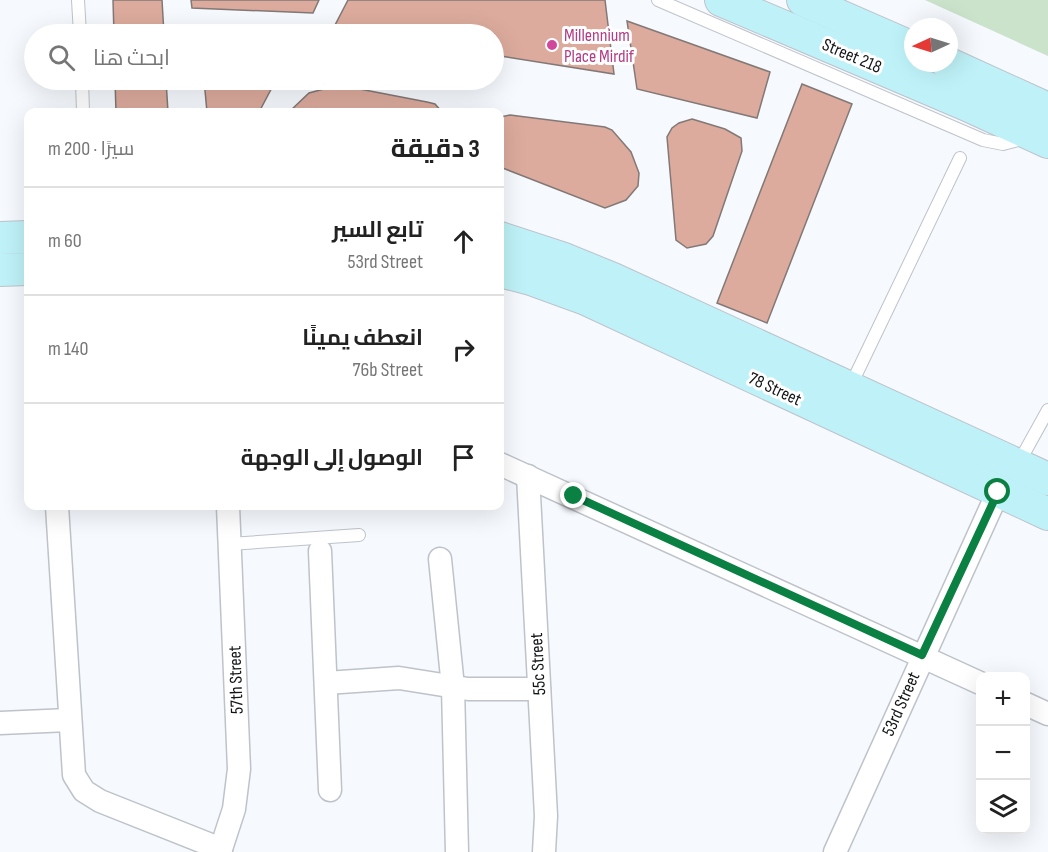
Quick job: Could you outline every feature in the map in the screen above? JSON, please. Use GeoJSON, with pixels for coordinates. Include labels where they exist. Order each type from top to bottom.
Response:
{"type":"FeatureCollection","features":[{"type":"Feature","properties":{"kind":"street","name":"Street 218"},"geometry":{"type":"LineString","coordinates":[[721,0],[1043,129]]}},
{"type":"Feature","properties":{"kind":"street"},"geometry":{"type":"LineString","coordinates":[[803,0],[904,44]]}},
{"type":"Feature","properties":{"kind":"street"},"geometry":{"type":"LineString","coordinates":[[958,71],[1043,129]]}},
{"type":"Feature","properties":{"kind":"street"},"geometry":{"type":"LineString","coordinates":[[0,238],[24,237]]}},
{"type":"Feature","properties":{"kind":"street","name":"78 Street"},"geometry":{"type":"LineString","coordinates":[[504,239],[588,269],[1048,479]]}},
{"type":"Feature","properties":{"kind":"street"},"geometry":{"type":"LineString","coordinates":[[0,270],[24,269]]}},
{"type":"Feature","properties":{"kind":"street","name":"78 Street"},"geometry":{"type":"LineString","coordinates":[[504,272],[568,292],[1048,514]]}},
{"type":"Feature","properties":{"kind":"street"},"geometry":{"type":"LineString","coordinates":[[662,335],[695,340],[779,376],[792,375],[794,362]]}},
{"type":"Feature","properties":{"kind":"street"},"geometry":{"type":"LineString","coordinates":[[885,439],[886,429],[895,426],[945,445],[969,443]]}},
{"type":"Feature","properties":{"kind":"street"},"geometry":{"type":"LineString","coordinates":[[504,466],[976,680]]}},
{"type":"Feature","properties":{"kind":"street","name":"55c Street"},"geometry":{"type":"LineString","coordinates":[[528,476],[546,816],[544,852]]}},
{"type":"Feature","properties":{"kind":"street","name":"53rd Street"},"geometry":{"type":"LineString","coordinates":[[835,852],[922,655],[998,492]]}},
{"type":"Feature","properties":{"kind":"street"},"geometry":{"type":"LineString","coordinates":[[57,510],[71,765],[84,790],[100,801],[220,850]]}},
{"type":"Feature","properties":{"kind":"street","name":"57th Street"},"geometry":{"type":"LineString","coordinates":[[220,850],[234,809],[239,769],[228,510]]}},
{"type":"Feature","properties":{"kind":"street"},"geometry":{"type":"LineString","coordinates":[[320,551],[330,790]]}},
{"type":"Feature","properties":{"kind":"street"},"geometry":{"type":"LineString","coordinates":[[440,559],[453,687],[457,852]]}},
{"type":"Feature","properties":{"kind":"street"},"geometry":{"type":"LineString","coordinates":[[326,682],[399,678],[453,687],[539,689]]}},
{"type":"Feature","properties":{"kind":"street"},"geometry":{"type":"LineString","coordinates":[[1030,706],[1048,714]]}},
{"type":"Feature","properties":{"kind":"street"},"geometry":{"type":"LineString","coordinates":[[0,723],[69,720]]}},
{"type":"Feature","properties":{"kind":"lane"},"geometry":{"type":"LineString","coordinates":[[78,0],[79,24]]}},
{"type":"Feature","properties":{"kind":"lane"},"geometry":{"type":"LineString","coordinates":[[658,0],[983,140],[1013,143],[1043,129]]}},
{"type":"Feature","properties":{"kind":"lane"},"geometry":{"type":"LineString","coordinates":[[82,90],[83,108]]}},
{"type":"Feature","properties":{"kind":"lane"},"geometry":{"type":"LineString","coordinates":[[850,387],[960,158]]}},
{"type":"Feature","properties":{"kind":"lane"},"geometry":{"type":"LineString","coordinates":[[1018,465],[1048,410]]}},
{"type":"Feature","properties":{"kind":"lane"},"geometry":{"type":"LineString","coordinates":[[230,544],[359,535]]}},
{"type":"Feature","properties":{"kind":"green space"},"geometry":{"type":"Polygon","coordinates":[[[925,0],[1048,0],[1048,56],[925,0]]]}},
{"type":"Feature","properties":{"kind":"building"},"geometry":{"type":"Polygon","coordinates":[[[113,0],[162,0],[163,24],[114,24],[113,0]]]}},
{"type":"Feature","properties":{"kind":"building"},"geometry":{"type":"Polygon","coordinates":[[[191,0],[319,0],[313,13],[192,8],[191,0]]]}},
{"type":"Feature","properties":{"kind":"building","name":"Millennium Place Mirdif"},"geometry":{"type":"Polygon","coordinates":[[[348,0],[605,0],[614,74],[504,57],[504,24],[336,24],[348,0]]]}},
{"type":"Feature","properties":{"kind":"building"},"geometry":{"type":"Polygon","coordinates":[[[627,21],[770,72],[757,118],[637,89],[627,21]]]}},
{"type":"Feature","properties":{"kind":"building"},"geometry":{"type":"Polygon","coordinates":[[[802,84],[852,104],[767,323],[717,303],[802,84]]]}},
{"type":"Feature","properties":{"kind":"building"},"geometry":{"type":"Polygon","coordinates":[[[115,90],[167,90],[168,108],[116,108],[115,90]]]}},
{"type":"Feature","properties":{"kind":"building"},"geometry":{"type":"Polygon","coordinates":[[[205,90],[271,90],[261,108],[207,108],[205,90]]]}},
{"type":"Feature","properties":{"kind":"building"},"geometry":{"type":"Polygon","coordinates":[[[320,90],[364,90],[435,104],[438,108],[293,108],[309,93],[320,90]]]}},
{"type":"Feature","properties":{"kind":"building"},"geometry":{"type":"Polygon","coordinates":[[[510,115],[605,127],[612,130],[631,152],[639,173],[638,186],[626,200],[605,208],[504,169],[504,116],[510,115]]]}},
{"type":"Feature","properties":{"kind":"building"},"geometry":{"type":"Polygon","coordinates":[[[692,119],[725,129],[741,138],[742,151],[713,236],[706,244],[687,248],[676,240],[667,137],[672,128],[692,119]]]}},
{"type":"Feature","properties":{"kind":"place","name":"Millennium Place Mirdif"},"geometry":{"type":"Point","coordinates":[552,45]}},
{"type":"Feature","properties":{"kind":"route"},"geometry":{"type":"LineString","coordinates":[[574,496],[922,655],[998,492]]}}]}
